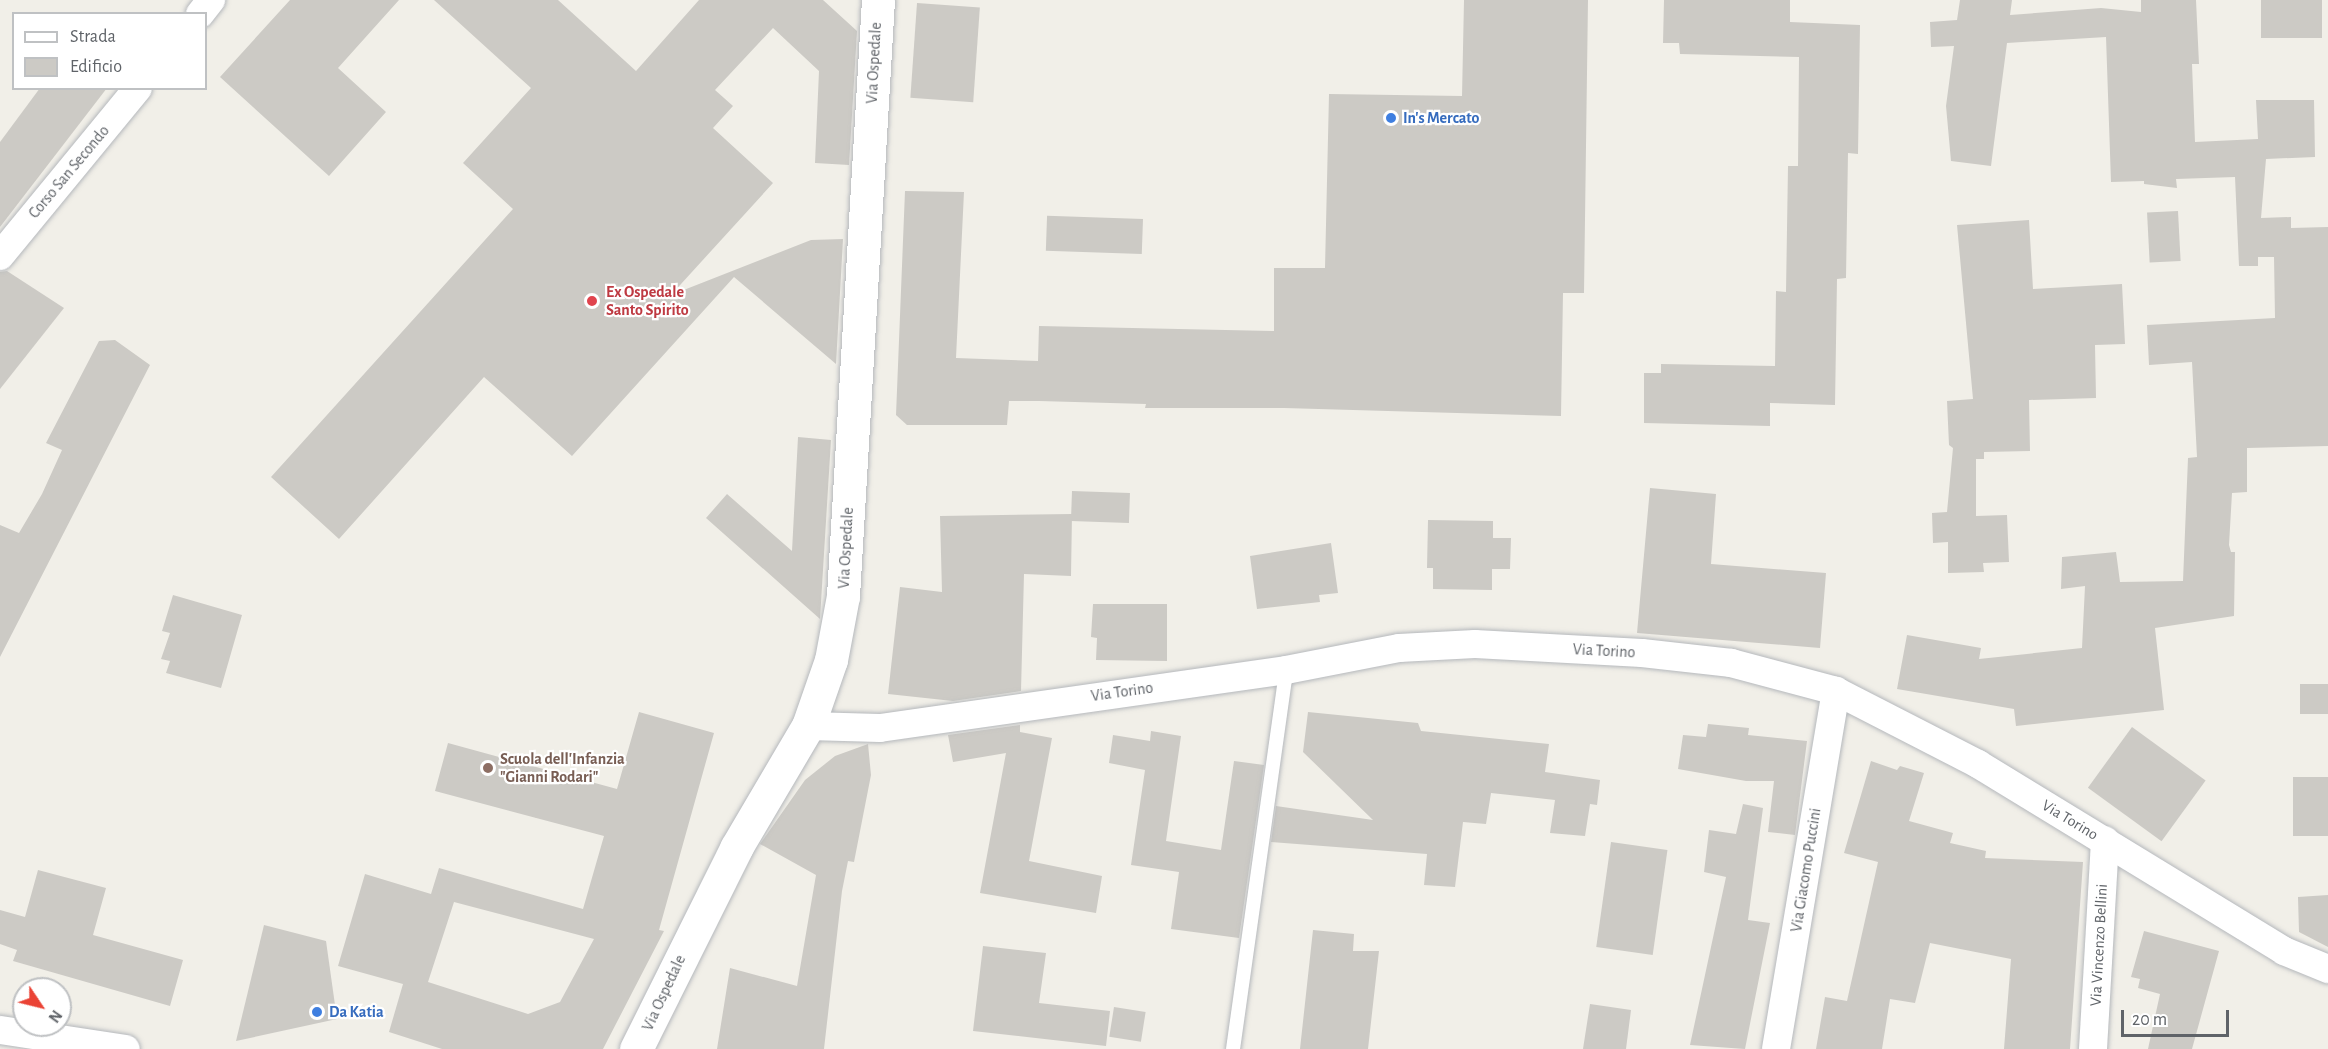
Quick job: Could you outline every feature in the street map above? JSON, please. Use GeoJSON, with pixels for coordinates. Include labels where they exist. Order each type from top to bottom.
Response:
{"type":"FeatureCollection","features":[{"type":"Feature","properties":{"kind":"street"},"geometry":{"type":"LineString","coordinates":[[202,12],[211,0]]}},
{"type":"Feature","properties":{"kind":"street","name":"Via Ospedale"},"geometry":{"type":"LineString","coordinates":[[636,1049],[736,848],[808,726],[831,660],[843,596],[878,0]]}},
{"type":"Feature","properties":{"kind":"street","name":"Corso San Secondo"},"geometry":{"type":"LineString","coordinates":[[0,256],[136,90]]}},
{"type":"Feature","properties":{"kind":"street","name":"Via Torino"},"geometry":{"type":"LineString","coordinates":[[808,726],[880,728],[1286,670],[1399,648],[1475,644],[1642,653],[1731,663],[1836,691],[1978,764],[2284,951],[2328,969]]}},
{"type":"Feature","properties":{"kind":"street","name":"Via Giacomo Puccini"},"geometry":{"type":"LineString","coordinates":[[1776,1049],[1836,691]]}},
{"type":"Feature","properties":{"kind":"street","name":"Via Vincenzo Bellini"},"geometry":{"type":"LineString","coordinates":[[2093,1049],[2105,840]]}},
{"type":"Feature","properties":{"kind":"street"},"geometry":{"type":"LineString","coordinates":[[0,1030],[126,1049]]}},
{"type":"Feature","properties":{"kind":"lane"},"geometry":{"type":"LineString","coordinates":[[1233,1049],[1286,670]]}},
{"type":"Feature","properties":{"kind":"building"},"geometry":{"type":"Polygon","coordinates":[[[290,0],[399,0],[338,68],[386,112],[329,176],[220,77],[290,0]]]}},
{"type":"Feature","properties":{"kind":"building"},"geometry":{"type":"Polygon","coordinates":[[[434,0],[558,0],[636,71],[699,0],[823,0],[857,31],[849,165],[815,163],[819,71],[773,28],[715,90],[733,106],[713,128],[773,183],[671,295],[811,240],[843,239],[836,364],[734,277],[572,456],[484,377],[339,539],[271,477],[513,209],[463,163],[531,88],[434,0]]]}},
{"type":"Feature","properties":{"kind":"building"},"geometry":{"type":"Polygon","coordinates":[[[1464,0],[1588,0],[1584,293],[1563,293],[1561,416],[1284,408],[1145,408],[1146,404],[1039,401],[1009,401],[1007,425],[907,425],[896,415],[905,191],[964,192],[956,358],[1038,361],[1039,326],[1274,331],[1274,268],[1325,268],[1329,94],[1462,96],[1464,0]]]}},
{"type":"Feature","properties":{"kind":"building"},"geometry":{"type":"Polygon","coordinates":[[[1664,0],[1790,0],[1790,22],[1860,25],[1858,154],[1848,153],[1846,278],[1837,279],[1835,405],[1770,403],[1770,426],[1644,423],[1644,373],[1661,373],[1661,364],[1775,366],[1776,291],[1786,292],[1788,166],[1798,166],[1799,57],[1680,54],[1679,43],[1663,43],[1664,0]]]}},
{"type":"Feature","properties":{"kind":"building"},"geometry":{"type":"Polygon","coordinates":[[[1960,0],[2012,0],[2010,15],[2101,8],[2141,12],[2141,0],[2196,0],[2199,64],[2192,64],[2195,142],[2258,139],[2256,100],[2314,100],[2315,157],[2266,159],[2261,218],[2291,217],[2291,228],[2328,227],[2328,446],[2247,448],[2247,492],[2232,493],[2229,545],[2231,552],[2235,552],[2234,616],[2155,628],[2164,710],[2016,726],[2014,709],[1897,689],[1907,635],[1981,648],[1979,659],[2082,648],[2085,586],[2061,589],[2062,557],[2116,552],[2120,582],[2183,581],[2188,458],[2197,457],[2192,362],[2149,365],[2147,325],[2275,318],[2274,257],[2258,257],[2258,266],[2239,266],[2235,177],[2176,179],[2177,188],[2144,184],[2144,181],[2111,182],[2106,37],[2007,43],[1991,166],[1951,161],[1946,106],[1954,46],[1931,47],[1930,22],[1957,20],[1960,0]]]}},
{"type":"Feature","properties":{"kind":"building"},"geometry":{"type":"Polygon","coordinates":[[[2261,0],[2322,0],[2322,38],[2261,38],[2261,0]]]}},
{"type":"Feature","properties":{"kind":"building"},"geometry":{"type":"Polygon","coordinates":[[[917,3],[980,7],[973,102],[910,98],[917,3]]]}},
{"type":"Feature","properties":{"kind":"building"},"geometry":{"type":"Polygon","coordinates":[[[39,90],[105,90],[0,227],[0,142],[39,90]]]}},
{"type":"Feature","properties":{"kind":"building"},"geometry":{"type":"Polygon","coordinates":[[[2178,211],[2181,261],[2150,263],[2147,213],[2178,211]]]}},
{"type":"Feature","properties":{"kind":"building"},"geometry":{"type":"Polygon","coordinates":[[[1047,216],[1143,219],[1142,254],[1046,251],[1047,216]]]}},
{"type":"Feature","properties":{"kind":"building"},"geometry":{"type":"Polygon","coordinates":[[[2029,220],[2033,289],[2122,284],[2125,344],[2095,345],[2096,398],[2029,400],[2030,451],[1984,452],[1984,459],[1976,459],[1976,516],[2007,515],[2009,562],[1983,563],[1984,572],[1948,573],[1948,542],[1933,543],[1932,513],[1947,512],[1953,448],[1949,445],[1947,401],[1973,399],[1957,225],[2029,220]]]}},
{"type":"Feature","properties":{"kind":"building"},"geometry":{"type":"Polygon","coordinates":[[[7,271],[64,308],[0,389],[0,272],[7,271]]]}},
{"type":"Feature","properties":{"kind":"building"},"geometry":{"type":"Polygon","coordinates":[[[115,340],[150,365],[0,657],[0,525],[19,533],[42,494],[62,450],[46,443],[99,341],[115,340]]]}},
{"type":"Feature","properties":{"kind":"building"},"geometry":{"type":"Polygon","coordinates":[[[798,437],[831,440],[820,619],[706,518],[727,494],[792,551],[798,437]]]}},
{"type":"Feature","properties":{"kind":"building"},"geometry":{"type":"Polygon","coordinates":[[[1650,488],[1716,494],[1711,564],[1826,573],[1820,648],[1637,633],[1650,488]]]}},
{"type":"Feature","properties":{"kind":"building"},"geometry":{"type":"Polygon","coordinates":[[[1072,491],[1130,493],[1129,523],[1071,521],[1072,491]]]}},
{"type":"Feature","properties":{"kind":"building"},"geometry":{"type":"Polygon","coordinates":[[[1072,514],[1071,576],[1024,574],[1021,691],[953,701],[888,694],[900,587],[942,592],[940,516],[1072,514]]]}},
{"type":"Feature","properties":{"kind":"building"},"geometry":{"type":"Polygon","coordinates":[[[1428,520],[1493,521],[1493,538],[1511,538],[1510,569],[1492,569],[1492,590],[1433,589],[1433,568],[1427,568],[1428,520]]]}},
{"type":"Feature","properties":{"kind":"building"},"geometry":{"type":"Polygon","coordinates":[[[1331,543],[1338,593],[1319,595],[1320,602],[1257,609],[1250,556],[1331,543]]]}},
{"type":"Feature","properties":{"kind":"building"},"geometry":{"type":"Polygon","coordinates":[[[173,595],[242,615],[221,688],[166,673],[170,661],[161,659],[170,633],[162,631],[173,595]]]}},
{"type":"Feature","properties":{"kind":"building"},"geometry":{"type":"Polygon","coordinates":[[[1093,604],[1167,604],[1167,661],[1096,660],[1097,638],[1091,637],[1093,604]]]}},
{"type":"Feature","properties":{"kind":"building"},"geometry":{"type":"Polygon","coordinates":[[[2300,684],[2328,684],[2328,714],[2300,714],[2300,684]]]}},
{"type":"Feature","properties":{"kind":"building"},"geometry":{"type":"Polygon","coordinates":[[[639,712],[714,733],[659,930],[664,931],[603,1049],[442,1049],[389,1032],[403,984],[338,966],[365,874],[431,894],[439,868],[583,909],[604,836],[435,791],[448,743],[617,789],[639,712]],[[454,902],[428,982],[528,1014],[560,1002],[594,939],[454,902]]]}},
{"type":"Feature","properties":{"kind":"building"},"geometry":{"type":"Polygon","coordinates":[[[1308,712],[1418,723],[1421,731],[1549,744],[1545,772],[1600,780],[1597,805],[1590,804],[1585,836],[1550,833],[1555,800],[1491,793],[1486,824],[1463,822],[1455,887],[1424,885],[1427,854],[1271,842],[1276,806],[1373,820],[1303,752],[1308,712]]]}},
{"type":"Feature","properties":{"kind":"building"},"geometry":{"type":"Polygon","coordinates":[[[1708,724],[1749,728],[1748,735],[1807,741],[1795,835],[1768,832],[1774,781],[1746,781],[1678,769],[1683,735],[1706,737],[1708,724]]]}},
{"type":"Feature","properties":{"kind":"building"},"geometry":{"type":"Polygon","coordinates":[[[1020,725],[1020,732],[1052,738],[1029,861],[1102,876],[1096,913],[980,893],[1006,753],[953,762],[948,735],[1020,725]]]}},
{"type":"Feature","properties":{"kind":"building"},"geometry":{"type":"Polygon","coordinates":[[[2132,727],[2206,780],[2162,841],[2088,788],[2132,727]]]}},
{"type":"Feature","properties":{"kind":"building"},"geometry":{"type":"Polygon","coordinates":[[[1151,731],[1181,736],[1166,841],[1221,850],[1234,761],[1264,765],[1239,938],[1171,929],[1179,872],[1131,865],[1145,770],[1109,763],[1113,735],[1150,741],[1151,731]]]}},
{"type":"Feature","properties":{"kind":"building"},"geometry":{"type":"Polygon","coordinates":[[[868,744],[871,775],[854,862],[848,861],[842,891],[824,1049],[717,1049],[730,968],[797,986],[816,875],[760,844],[805,780],[835,756],[868,744]]]}},
{"type":"Feature","properties":{"kind":"building"},"geometry":{"type":"Polygon","coordinates":[[[1871,761],[1897,770],[1900,766],[1924,773],[1909,821],[1953,833],[1950,843],[1986,851],[1985,858],[2083,862],[2070,1049],[2004,1049],[2011,959],[1930,943],[1915,1003],[1890,999],[1882,1049],[1816,1049],[1825,997],[1847,1001],[1878,862],[1844,853],[1871,761]]]}},
{"type":"Feature","properties":{"kind":"building"},"geometry":{"type":"Polygon","coordinates":[[[2293,777],[2328,777],[2328,836],[2293,836],[2293,777]]]}},
{"type":"Feature","properties":{"kind":"building"},"geometry":{"type":"Polygon","coordinates":[[[1743,804],[1763,808],[1748,920],[1770,923],[1745,1049],[1690,1045],[1726,877],[1704,872],[1709,830],[1736,834],[1743,804]]]}},
{"type":"Feature","properties":{"kind":"building"},"geometry":{"type":"Polygon","coordinates":[[[1611,842],[1667,850],[1653,955],[1596,947],[1611,842]]]}},
{"type":"Feature","properties":{"kind":"building"},"geometry":{"type":"Polygon","coordinates":[[[38,870],[106,888],[93,935],[183,960],[170,1006],[13,961],[17,950],[0,944],[0,910],[25,917],[38,870]]]}},
{"type":"Feature","properties":{"kind":"building"},"geometry":{"type":"Polygon","coordinates":[[[2328,895],[2328,947],[2299,932],[2298,897],[2328,895]]]}},
{"type":"Feature","properties":{"kind":"building"},"geometry":{"type":"Polygon","coordinates":[[[264,925],[326,941],[337,1019],[236,1041],[264,925]]]}},
{"type":"Feature","properties":{"kind":"building"},"geometry":{"type":"Polygon","coordinates":[[[1313,930],[1354,934],[1353,951],[1379,951],[1368,1049],[1300,1049],[1313,930]]]}},
{"type":"Feature","properties":{"kind":"building"},"geometry":{"type":"Polygon","coordinates":[[[2144,931],[2219,951],[2192,1049],[2148,1049],[2160,994],[2138,988],[2140,979],[2131,977],[2144,931]]]}},
{"type":"Feature","properties":{"kind":"building"},"geometry":{"type":"Polygon","coordinates":[[[983,946],[1046,953],[1039,1003],[1110,1011],[1106,1046],[973,1031],[983,946]]]}},
{"type":"Feature","properties":{"kind":"building"},"geometry":{"type":"Polygon","coordinates":[[[1590,1004],[1631,1010],[1626,1049],[1583,1049],[1590,1004]]]}},
{"type":"Feature","properties":{"kind":"building"},"geometry":{"type":"Polygon","coordinates":[[[1114,1007],[1146,1012],[1141,1042],[1109,1037],[1114,1007]]]}},
{"type":"Feature","properties":{"kind":"place","name":"In's Mercato"},"geometry":{"type":"Point","coordinates":[1391,118]}},
{"type":"Feature","properties":{"kind":"place","name":"Ex Ospedale Santo Spirito"},"geometry":{"type":"Point","coordinates":[592,301]}},
{"type":"Feature","properties":{"kind":"place","name":"Scuola dell'Infanzia \"Gianni Rodari\""},"geometry":{"type":"Point","coordinates":[488,768]}},
{"type":"Feature","properties":{"kind":"place","name":"Da Katia"},"geometry":{"type":"Point","coordinates":[317,1012]}}]}
